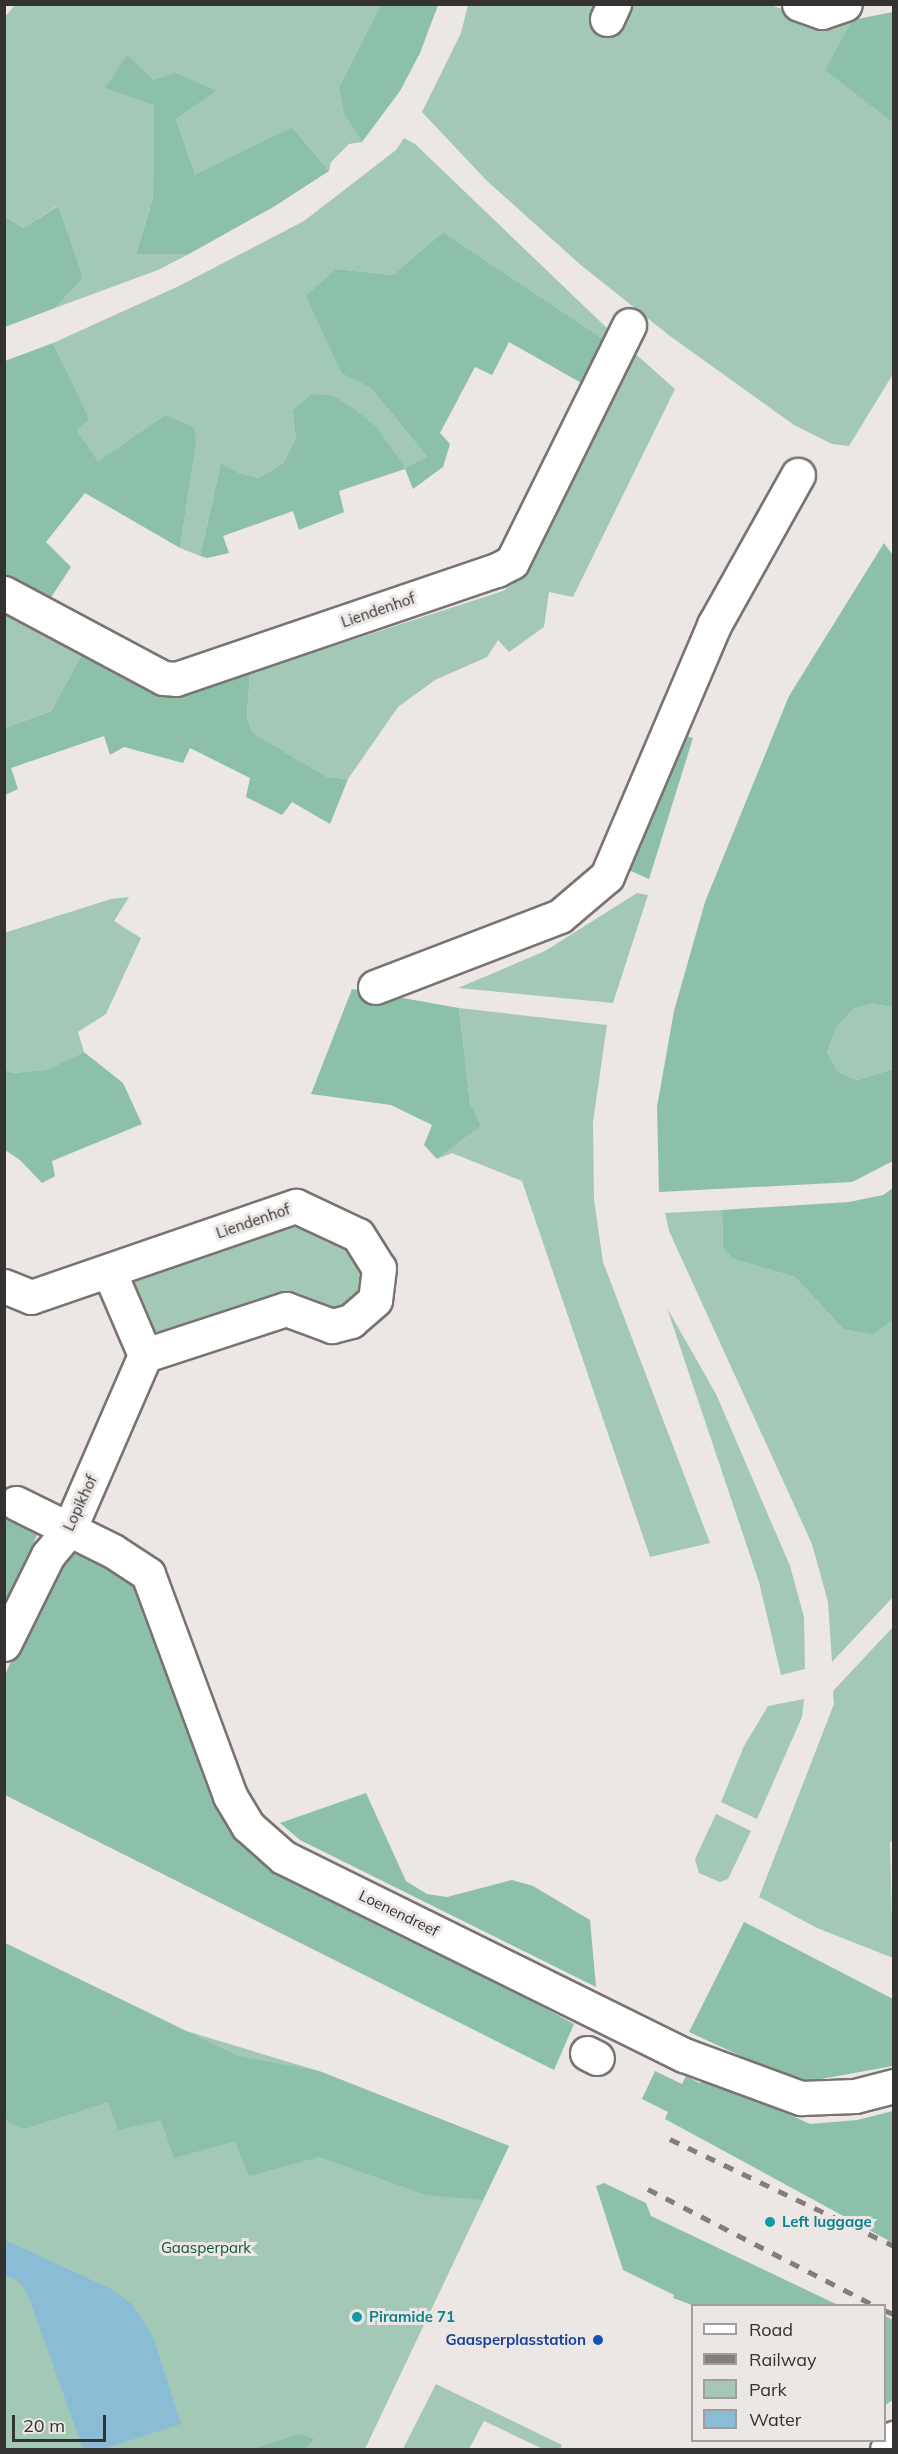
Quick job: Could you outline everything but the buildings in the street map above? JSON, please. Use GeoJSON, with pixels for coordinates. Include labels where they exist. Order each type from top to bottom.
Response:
{"type":"FeatureCollection","features":[{"type":"Feature","properties":{"kind":"street"},"geometry":{"type":"LineString","coordinates":[[799,4],[822,12],[845,4]]}},
{"type":"Feature","properties":{"kind":"street","name":"Liendenhof"},"geometry":{"type":"LineString","coordinates":[[4,593],[163,678],[176,679],[497,570],[512,562],[628,325]]}},
{"type":"Feature","properties":{"kind":"street"},"geometry":{"type":"LineString","coordinates":[[375,987],[560,916],[607,876],[714,625],[798,475]]}},
{"type":"Feature","properties":{"kind":"street","name":"Liendenhof"},"geometry":{"type":"LineString","coordinates":[[109,1271],[296,1206],[358,1235],[379,1268],[375,1300],[351,1321],[332,1326],[286,1309],[145,1355]]}},
{"type":"Feature","properties":{"kind":"street"},"geometry":{"type":"LineString","coordinates":[[4,1287],[31,1297],[109,1271],[145,1355]]}},
{"type":"Feature","properties":{"kind":"street","name":"Lopikhof"},"geometry":{"type":"LineString","coordinates":[[4,1644],[48,1555],[69,1530],[145,1355]]}},
{"type":"Feature","properties":{"kind":"street","name":"Loenendreef"},"geometry":{"type":"LineString","coordinates":[[16,1503],[148,1574],[230,1796],[248,1826],[283,1857],[684,2055],[801,2098],[855,2096],[894,2086]]}},
{"type":"Feature","properties":{"kind":"street"},"geometry":{"type":"LineString","coordinates":[[887,2450],[894,2438]]}},
{"type":"Feature","properties":{"kind":"green space"},"geometry":{"type":"Polygon","coordinates":[[[766,4],[827,22],[852,20],[826,70],[894,124],[893,374],[849,446],[832,444],[794,425],[670,336],[582,266],[487,181],[422,112],[461,33],[468,5],[766,4]]]}},
{"type":"Feature","properties":{"kind":"green space"},"geometry":{"type":"Polygon","coordinates":[[[15,5],[381,5],[369,30],[345,116],[362,142],[349,144],[331,162],[329,171],[292,127],[195,176],[176,119],[217,91],[154,80],[126,55],[154,105],[153,198],[136,254],[189,254],[158,270],[55,308],[83,278],[57,206],[23,228],[5,216],[4,18],[15,5]]]}},
{"type":"Feature","properties":{"kind":"green space"},"geometry":{"type":"Polygon","coordinates":[[[381,5],[438,5],[420,53],[400,91],[362,142],[345,116],[339,88],[381,5]]]}},
{"type":"Feature","properties":{"kind":"green space"},"geometry":{"type":"Polygon","coordinates":[[[893,12],[893,123],[825,70],[852,20],[893,12]]]}},
{"type":"Feature","properties":{"kind":"green space"},"geometry":{"type":"Polygon","coordinates":[[[127,55],[154,80],[175,73],[217,91],[176,119],[195,175],[292,127],[329,171],[275,206],[189,254],[136,254],[153,198],[154,105],[105,88],[127,55]]]}},
{"type":"Feature","properties":{"kind":"green space"},"geometry":{"type":"Polygon","coordinates":[[[404,138],[415,144],[610,331],[602,338],[443,232],[393,275],[336,269],[342,374],[371,388],[427,457],[405,469],[377,427],[334,396],[292,411],[296,438],[283,463],[259,478],[239,473],[221,463],[200,556],[180,548],[196,445],[165,415],[98,461],[77,430],[88,419],[53,343],[179,286],[304,221],[396,150],[404,138]]]}},
{"type":"Feature","properties":{"kind":"green space"},"geometry":{"type":"Polygon","coordinates":[[[58,206],[83,278],[55,308],[5,327],[5,216],[23,228],[58,206]]]}},
{"type":"Feature","properties":{"kind":"green space"},"geometry":{"type":"Polygon","coordinates":[[[443,232],[602,338],[610,331],[583,384],[509,342],[492,375],[475,367],[440,433],[450,444],[443,467],[413,489],[405,469],[339,491],[344,512],[299,530],[293,511],[223,536],[229,553],[207,558],[200,556],[221,463],[239,473],[259,478],[283,463],[296,438],[292,411],[312,394],[334,396],[377,427],[405,468],[427,457],[371,388],[342,374],[306,296],[336,269],[393,275],[443,232]]]}},
{"type":"Feature","properties":{"kind":"green space"},"geometry":{"type":"Polygon","coordinates":[[[53,343],[89,419],[77,430],[98,461],[165,415],[194,427],[196,445],[180,548],[85,493],[46,542],[71,567],[46,605],[5,582],[5,361],[53,343]]]}},
{"type":"Feature","properties":{"kind":"green space"},"geometry":{"type":"Polygon","coordinates":[[[630,349],[675,389],[573,597],[549,592],[544,627],[509,652],[498,640],[487,657],[435,680],[398,707],[348,779],[327,777],[253,733],[247,717],[250,673],[503,591],[523,577],[630,349]]]}},
{"type":"Feature","properties":{"kind":"green space"},"geometry":{"type":"Polygon","coordinates":[[[884,543],[894,557],[893,1007],[871,1004],[853,1009],[836,1028],[827,1052],[838,1072],[857,1080],[893,1069],[893,1161],[852,1182],[659,1192],[657,1107],[674,1011],[705,902],[789,696],[884,543]]]}},
{"type":"Feature","properties":{"kind":"green space"},"geometry":{"type":"Polygon","coordinates":[[[5,602],[85,649],[51,711],[5,728],[5,602]]]}},
{"type":"Feature","properties":{"kind":"green space"},"geometry":{"type":"Polygon","coordinates":[[[85,649],[161,695],[196,690],[250,673],[247,717],[253,733],[327,777],[348,779],[330,824],[292,802],[282,815],[246,797],[250,778],[190,748],[183,763],[124,747],[110,755],[104,736],[11,768],[18,789],[5,795],[5,728],[51,711],[85,649]]]}},
{"type":"Feature","properties":{"kind":"green space"},"geometry":{"type":"Polygon","coordinates":[[[678,733],[693,738],[649,879],[622,867],[678,733]]]}},
{"type":"Feature","properties":{"kind":"green space"},"geometry":{"type":"Polygon","coordinates":[[[637,893],[648,895],[613,1003],[458,988],[545,951],[637,893]]]}},
{"type":"Feature","properties":{"kind":"green space"},"geometry":{"type":"Polygon","coordinates":[[[129,897],[114,921],[141,938],[106,1014],[78,1032],[84,1052],[46,1070],[12,1073],[5,1069],[4,933],[111,899],[129,897]]]}},
{"type":"Feature","properties":{"kind":"green space"},"geometry":{"type":"Polygon","coordinates":[[[352,989],[459,1008],[470,1103],[481,1126],[437,1159],[424,1145],[432,1125],[391,1105],[311,1094],[352,989]]]}},
{"type":"Feature","properties":{"kind":"green space"},"geometry":{"type":"Polygon","coordinates":[[[871,1004],[893,1007],[893,1069],[857,1080],[838,1072],[827,1052],[836,1028],[853,1009],[871,1004]]]}},
{"type":"Feature","properties":{"kind":"green space"},"geometry":{"type":"Polygon","coordinates":[[[459,1008],[607,1025],[593,1122],[594,1200],[603,1262],[710,1543],[650,1557],[522,1181],[452,1153],[437,1159],[481,1126],[470,1103],[459,1008]]]}},
{"type":"Feature","properties":{"kind":"green space"},"geometry":{"type":"Polygon","coordinates":[[[84,1052],[123,1083],[142,1124],[52,1161],[55,1176],[42,1183],[20,1160],[5,1150],[5,1069],[12,1073],[46,1070],[84,1052]]]}},
{"type":"Feature","properties":{"kind":"green space"},"geometry":{"type":"Polygon","coordinates":[[[893,1188],[893,1320],[872,1335],[843,1329],[795,1277],[733,1259],[723,1248],[722,1210],[849,1202],[883,1195],[893,1188]]]}},
{"type":"Feature","properties":{"kind":"green space"},"geometry":{"type":"Polygon","coordinates":[[[722,1210],[723,1248],[733,1259],[795,1277],[843,1329],[872,1335],[893,1320],[893,1597],[832,1662],[828,1602],[812,1544],[669,1231],[665,1213],[722,1210]]]}},
{"type":"Feature","properties":{"kind":"green space"},"geometry":{"type":"Polygon","coordinates":[[[290,1218],[344,1240],[369,1272],[363,1302],[336,1317],[181,1335],[144,1330],[130,1293],[136,1274],[290,1218]]]}},
{"type":"Feature","properties":{"kind":"green space"},"geometry":{"type":"Polygon","coordinates":[[[667,1308],[716,1394],[790,1566],[804,1617],[805,1669],[781,1675],[759,1582],[667,1308]]]}},
{"type":"Feature","properties":{"kind":"green space"},"geometry":{"type":"Polygon","coordinates":[[[5,1517],[37,1535],[5,1606],[5,1517]]]}},
{"type":"Feature","properties":{"kind":"green space"},"geometry":{"type":"Polygon","coordinates":[[[75,1554],[105,1562],[133,1586],[151,1618],[215,1807],[233,1835],[272,1867],[402,1930],[574,2024],[554,2070],[5,1795],[4,1677],[51,1573],[75,1554]]]}},
{"type":"Feature","properties":{"kind":"green space"},"geometry":{"type":"Polygon","coordinates":[[[893,1627],[894,1840],[890,1842],[893,1958],[817,1928],[759,1897],[834,1704],[833,1691],[893,1627]]]}},
{"type":"Feature","properties":{"kind":"green space"},"geometry":{"type":"Polygon","coordinates":[[[804,1699],[802,1717],[757,1819],[721,1802],[744,1746],[768,1706],[804,1699]]]}},
{"type":"Feature","properties":{"kind":"green space"},"geometry":{"type":"Polygon","coordinates":[[[366,1793],[406,1881],[427,1894],[447,1897],[512,1880],[533,1886],[590,1920],[596,1987],[300,1840],[280,1823],[366,1793]]]}},
{"type":"Feature","properties":{"kind":"green space"},"geometry":{"type":"Polygon","coordinates":[[[716,1814],[751,1831],[728,1879],[720,1882],[699,1873],[695,1859],[716,1814]]]}},
{"type":"Feature","properties":{"kind":"green space"},"geometry":{"type":"Polygon","coordinates":[[[744,1922],[893,1999],[893,2066],[799,2083],[689,2032],[744,1922]]]}},
{"type":"Feature","properties":{"kind":"green space","name":"Gaasperpark"},"geometry":{"type":"Polygon","coordinates":[[[5,1943],[183,2030],[319,2071],[509,2146],[365,2449],[5,2449],[5,1943]]]}},
{"type":"Feature","properties":{"kind":"green space"},"geometry":{"type":"Polygon","coordinates":[[[5,1943],[238,2056],[319,2071],[509,2146],[483,2200],[426,2195],[319,2157],[249,2176],[235,2141],[174,2158],[161,2120],[118,2130],[108,2102],[24,2129],[7,2121],[5,2113],[5,1943]]]}},
{"type":"Feature","properties":{"kind":"green space"},"geometry":{"type":"Polygon","coordinates":[[[655,2071],[682,2084],[686,2076],[700,2083],[704,2075],[810,2124],[857,2120],[893,2111],[893,2243],[665,2119],[668,2112],[642,2099],[655,2071]]]}},
{"type":"Feature","properties":{"kind":"green space"},"geometry":{"type":"Polygon","coordinates":[[[604,2183],[646,2203],[651,2216],[836,2304],[691,2305],[673,2298],[674,2295],[623,2270],[596,2186],[604,2183]]]}},
{"type":"Feature","properties":{"kind":"green space"},"geometry":{"type":"Polygon","coordinates":[[[886,2317],[894,2320],[893,2400],[886,2404],[886,2317]]]}},
{"type":"Feature","properties":{"kind":"green space"},"geometry":{"type":"Polygon","coordinates":[[[436,2384],[562,2445],[560,2449],[543,2449],[484,2421],[469,2449],[403,2449],[436,2384]]]}},
{"type":"Feature","properties":{"kind":"green space"},"geometry":{"type":"Polygon","coordinates":[[[299,2434],[314,2439],[305,2449],[253,2449],[299,2434]]]}},
{"type":"Feature","properties":{"kind":"water"},"geometry":{"type":"Polygon","coordinates":[[[5,2240],[111,2289],[132,2304],[153,2337],[181,2424],[103,2449],[83,2449],[27,2292],[18,2281],[5,2275],[5,2240]]]}},
{"type":"Feature","properties":{"kind":"railway"},"geometry":{"type":"LineString","coordinates":[[670,2139],[894,2246]]}},
{"type":"Feature","properties":{"kind":"railway"},"geometry":{"type":"LineString","coordinates":[[648,2189],[872,2304]]}},
{"type":"Feature","properties":{"kind":"railway"},"geometry":{"type":"LineString","coordinates":[[886,2311],[894,2314]]}},
{"type":"Feature","properties":{"kind":"place","name":"Left luggage"},"geometry":{"type":"Point","coordinates":[770,2222]}},
{"type":"Feature","properties":{"kind":"place","name":"Piramide 71"},"geometry":{"type":"Point","coordinates":[357,2317]}},
{"type":"Feature","properties":{"kind":"place","name":"Gaasperplasstation"},"geometry":{"type":"Point","coordinates":[598,2340]}}]}
